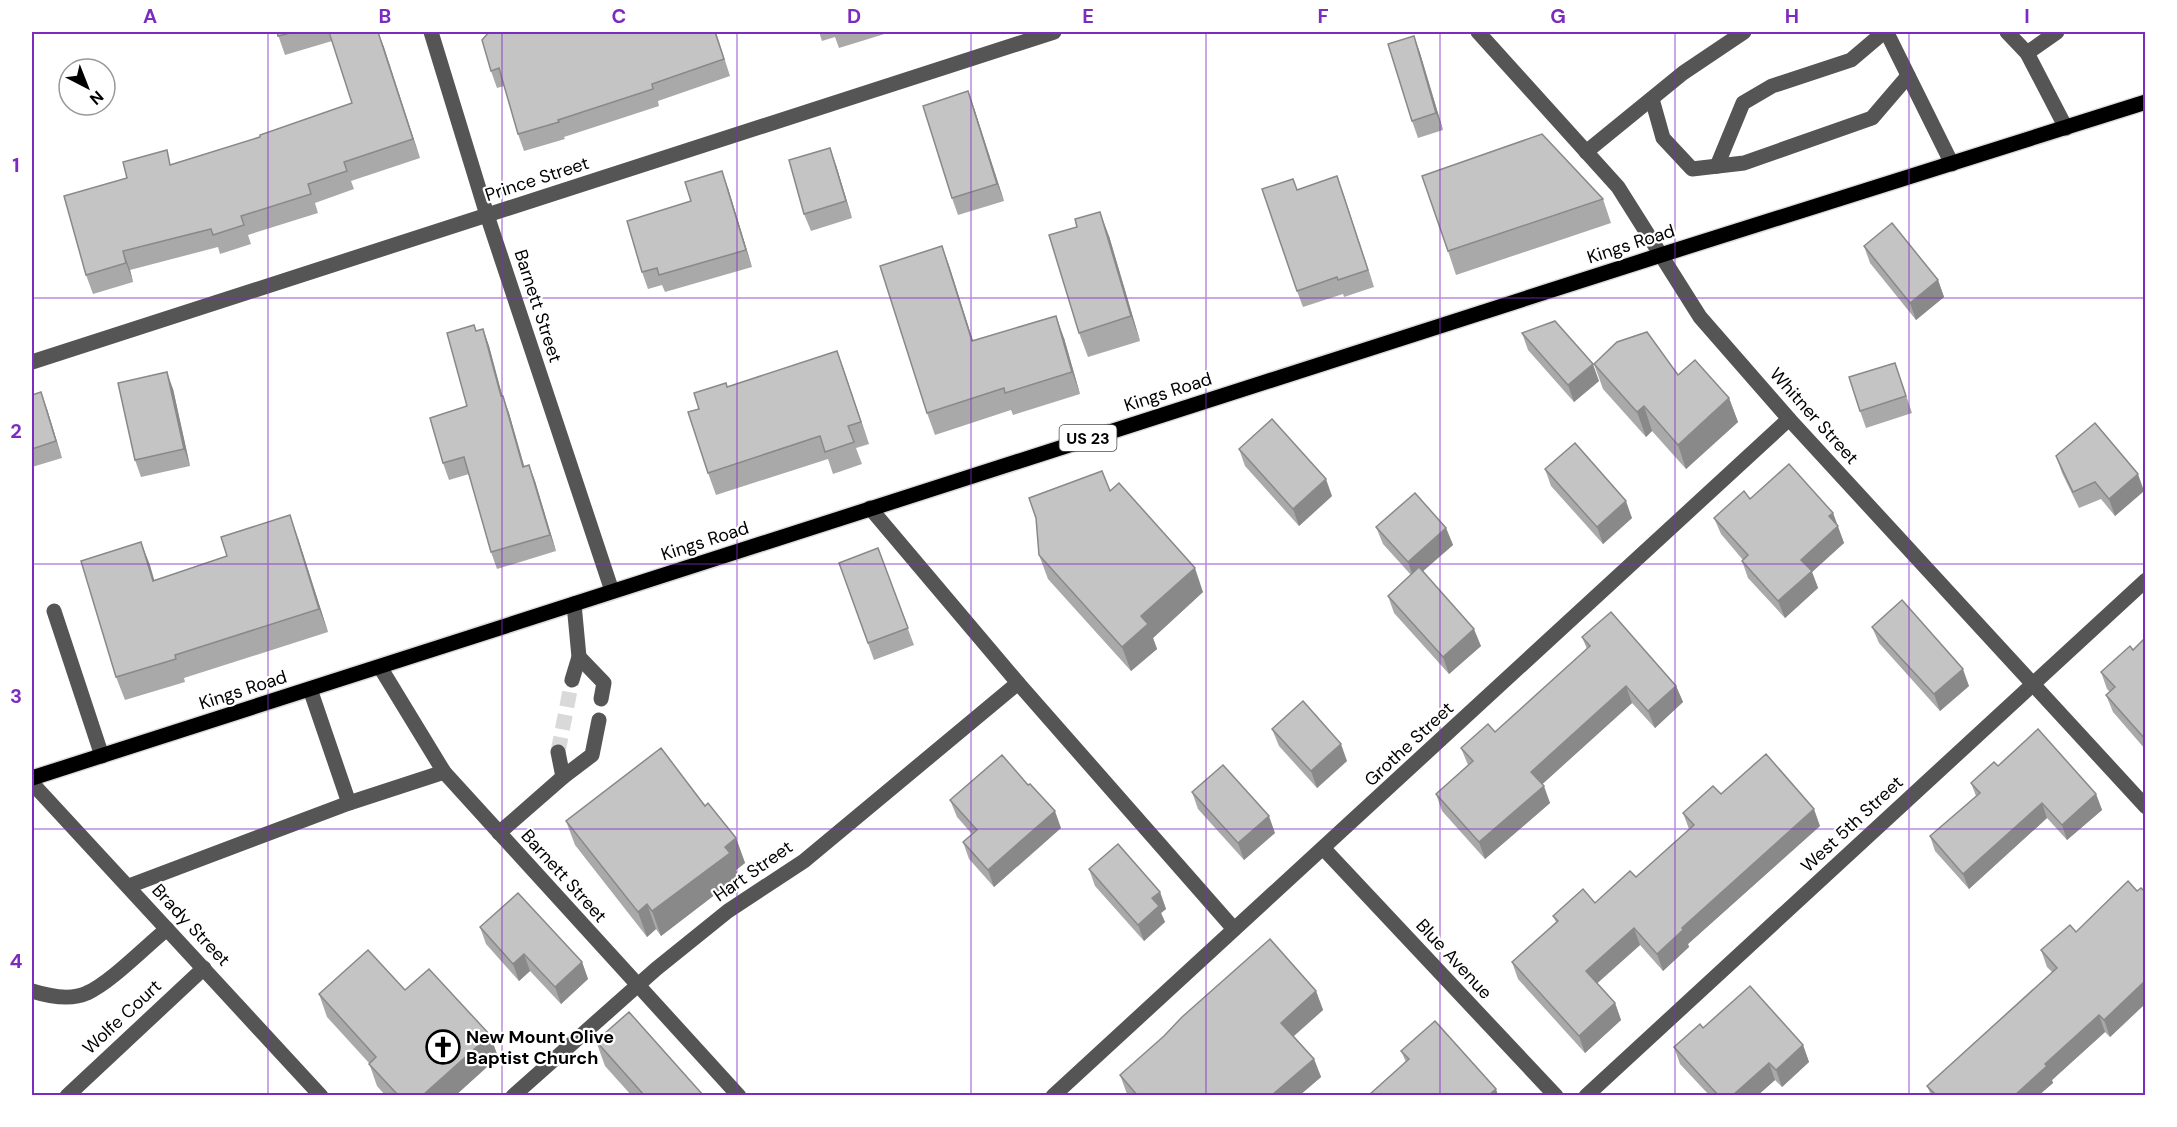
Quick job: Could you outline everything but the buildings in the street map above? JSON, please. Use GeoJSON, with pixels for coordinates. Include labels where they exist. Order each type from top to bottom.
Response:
{"type":"FeatureCollection","features":[{"type":"Feature","properties":{"kind":"main road","name":"Kings Road"},"geometry":{"type":"LineString","coordinates":[[32,778],[870,508],[2145,102]]}},
{"type":"Feature","properties":{"kind":"street","name":"Barnett Street"},"geometry":{"type":"LineString","coordinates":[[431,32],[488,215],[612,591]]}},
{"type":"Feature","properties":{"kind":"street","name":"Prince Street"},"geometry":{"type":"LineString","coordinates":[[32,362],[1054,32]]}},
{"type":"Feature","properties":{"kind":"street","name":"Whitner Street"},"geometry":{"type":"LineString","coordinates":[[1478,32],[1618,187],[1700,317],[1789,419],[2145,807]]}},
{"type":"Feature","properties":{"kind":"street"},"geometry":{"type":"LineString","coordinates":[[1586,152],[1683,73],[1744,32]]}},
{"type":"Feature","properties":{"kind":"street"},"geometry":{"type":"LineString","coordinates":[[1717,166],[1743,103],[1772,86],[1851,60],[1884,32],[1952,164]]}},
{"type":"Feature","properties":{"kind":"street"},"geometry":{"type":"LineString","coordinates":[[2007,32],[2027,53],[2066,128]]}},
{"type":"Feature","properties":{"kind":"street"},"geometry":{"type":"LineString","coordinates":[[2027,53],[2057,32]]}},
{"type":"Feature","properties":{"kind":"street"},"geometry":{"type":"LineString","coordinates":[[1652,99],[1663,138],[1692,169],[1744,163],[1872,118],[1908,76]]}},
{"type":"Feature","properties":{"kind":"street","name":"Grothe Street"},"geometry":{"type":"LineString","coordinates":[[1053,1095],[1324,849],[1789,419]]}},
{"type":"Feature","properties":{"kind":"street"},"geometry":{"type":"LineString","coordinates":[[870,508],[1018,683],[1234,929]]}},
{"type":"Feature","properties":{"kind":"street","name":"West 5th Street"},"geometry":{"type":"LineString","coordinates":[[1586,1095],[2145,580]]}},
{"type":"Feature","properties":{"kind":"street"},"geometry":{"type":"LineString","coordinates":[[572,680],[579,657],[574,604]]}},
{"type":"Feature","properties":{"kind":"street"},"geometry":{"type":"LineString","coordinates":[[54,611],[102,756]]}},
{"type":"Feature","properties":{"kind":"street"},"geometry":{"type":"LineString","coordinates":[[579,657],[604,683],[601,699]]}},
{"type":"Feature","properties":{"kind":"street","name":"Barnett Street"},"geometry":{"type":"LineString","coordinates":[[380,667],[444,772],[636,985],[739,1095]]}},
{"type":"Feature","properties":{"kind":"street","name":"Hart Street"},"geometry":{"type":"LineString","coordinates":[[513,1095],[636,985],[728,911],[804,861],[1018,683]]}},
{"type":"Feature","properties":{"kind":"street"},"geometry":{"type":"LineString","coordinates":[[310,689],[350,803]]}},
{"type":"Feature","properties":{"kind":"street"},"geometry":{"type":"LineString","coordinates":[[499,833],[592,755],[599,720]]}},
{"type":"Feature","properties":{"kind":"street"},"geometry":{"type":"LineString","coordinates":[[558,752],[563,777]]}},
{"type":"Feature","properties":{"kind":"street"},"geometry":{"type":"LineString","coordinates":[[129,886],[350,803],[444,772]]}},
{"type":"Feature","properties":{"kind":"street","name":"Brady Street"},"geometry":{"type":"LineString","coordinates":[[32,783],[321,1095]]}},
{"type":"Feature","properties":{"kind":"street","name":"Blue Avenue"},"geometry":{"type":"LineString","coordinates":[[1324,849],[1557,1095]]}},
{"type":"Feature","properties":{"kind":"street"},"geometry":{"type":"LineString","coordinates":[[32,991],[53,997],[86,994],[105,981],[167,928]]}},
{"type":"Feature","properties":{"kind":"street","name":"Wolfe Court"},"geometry":{"type":"LineString","coordinates":[[68,1095],[204,968]]}},
{"type":"Feature","properties":{"kind":"tunnel"},"geometry":{"type":"LineString","coordinates":[[558,752],[572,680]]}},
{"type":"Feature","properties":{"kind":"place","name":"New Mount Olive Baptist Church"},"geometry":{"type":"Point","coordinates":[443,1047]}}]}
